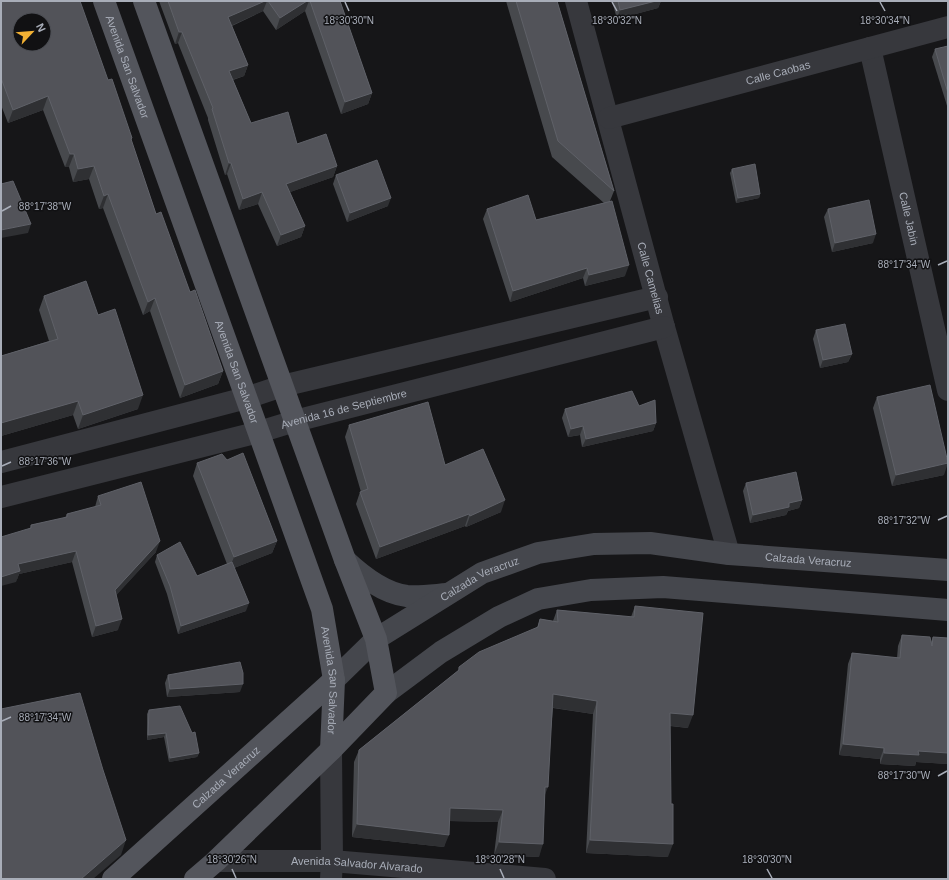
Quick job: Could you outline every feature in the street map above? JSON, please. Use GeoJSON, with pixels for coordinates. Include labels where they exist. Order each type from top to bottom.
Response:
{"type":"FeatureCollection","features":[{"type":"Feature","properties":{"kind":"main road","name":"Avenida San Salvador"},"geometry":{"type":"LineString","coordinates":[[104,1],[322,609],[334,680],[332,750]]}},
{"type":"Feature","properties":{"kind":"main road"},"geometry":{"type":"LineString","coordinates":[[144,1],[345,560],[376,639],[386,693]]}},
{"type":"Feature","properties":{"kind":"main road","name":"Calzada Veracruz"},"geometry":{"type":"LineString","coordinates":[[112,879],[334,680],[376,639],[482,573],[538,553],[594,544],[650,544],[730,554],[948,570]]}},
{"type":"Feature","properties":{"kind":"main road"},"geometry":{"type":"LineString","coordinates":[[345,560],[365,578],[387,590],[406,596],[449,594]]}},
{"type":"Feature","properties":{"kind":"main road"},"geometry":{"type":"LineString","coordinates":[[195,879],[216,861],[332,750],[386,693],[441,652],[499,617],[538,599],[591,590],[663,587],[948,610]]}},
{"type":"Feature","properties":{"kind":"street","name":"Calle Camelias"},"geometry":{"type":"LineString","coordinates":[[576,1],[609,118],[664,327],[730,554]]}},
{"type":"Feature","properties":{"kind":"street","name":"Calle Caobas"},"geometry":{"type":"LineString","coordinates":[[609,118],[948,27]]}},
{"type":"Feature","properties":{"kind":"street","name":"Calle Jabin"},"geometry":{"type":"LineString","coordinates":[[870,48],[948,390]]}},
{"type":"Feature","properties":{"kind":"street"},"geometry":{"type":"LineString","coordinates":[[1,462],[246,398],[282,386],[657,297]]}},
{"type":"Feature","properties":{"kind":"street","name":"Avenida 16 de Septiembre"},"geometry":{"type":"LineString","coordinates":[[1,497],[664,327]]}},
{"type":"Feature","properties":{"kind":"street"},"geometry":{"type":"LineString","coordinates":[[331,870],[332,750]]}},
{"type":"Feature","properties":{"kind":"street","name":"Avenida Salvador Alvarado"},"geometry":{"type":"LineString","coordinates":[[216,861],[331,870],[545,879]]}},
{"type":"Feature","properties":{"kind":"building"},"geometry":{"type":"Polygon","coordinates":[[[1,1],[80,1],[108,80],[112,79],[156,214],[161,212],[190,292],[195,290],[223,371],[185,385],[155,298],[148,302],[108,194],[104,196],[94,166],[78,169],[74,154],[70,154],[48,96],[13,110],[1,78],[1,1]]]}},
{"type":"Feature","properties":{"kind":"building"},"geometry":{"type":"Polygon","coordinates":[[[168,1],[265,1],[228,17],[248,65],[229,71],[251,123],[288,112],[297,144],[326,134],[337,166],[286,184],[305,226],[281,235],[262,192],[243,199],[231,163],[229,163],[212,109],[213,108],[182,32],[179,32],[168,1]]]}},
{"type":"Feature","properties":{"kind":"building"},"geometry":{"type":"Polygon","coordinates":[[[268,1],[307,1],[280,18],[268,1]]]}},
{"type":"Feature","properties":{"kind":"building"},"geometry":{"type":"Polygon","coordinates":[[[310,1],[340,1],[372,93],[345,102],[310,1]]]}},
{"type":"Feature","properties":{"kind":"building"},"geometry":{"type":"Polygon","coordinates":[[[516,1],[557,1],[614,191],[558,141],[516,1]]]}},
{"type":"Feature","properties":{"kind":"building"},"geometry":{"type":"Polygon","coordinates":[[[618,1],[656,1],[620,10],[618,1]]]}},
{"type":"Feature","properties":{"kind":"building"},"geometry":{"type":"Polygon","coordinates":[[[948,46],[948,93],[935,49],[948,46]]]}},
{"type":"Feature","properties":{"kind":"building"},"geometry":{"type":"Polygon","coordinates":[[[377,160],[391,198],[350,213],[336,175],[377,160]]]}},
{"type":"Feature","properties":{"kind":"building"},"geometry":{"type":"Polygon","coordinates":[[[755,164],[760,194],[738,198],[732,169],[755,164]]]}},
{"type":"Feature","properties":{"kind":"building"},"geometry":{"type":"Polygon","coordinates":[[[13,181],[31,224],[1,230],[1,184],[13,181]]]}},
{"type":"Feature","properties":{"kind":"building"},"geometry":{"type":"Polygon","coordinates":[[[528,195],[536,220],[612,201],[629,265],[589,275],[587,268],[513,291],[487,209],[528,195]]]}},
{"type":"Feature","properties":{"kind":"building"},"geometry":{"type":"Polygon","coordinates":[[[869,200],[876,234],[835,243],[828,209],[869,200]]]}},
{"type":"Feature","properties":{"kind":"building"},"geometry":{"type":"Polygon","coordinates":[[[86,281],[98,315],[115,309],[143,395],[83,415],[78,401],[1,423],[1,356],[58,339],[44,296],[86,281]]]}},
{"type":"Feature","properties":{"kind":"building"},"geometry":{"type":"Polygon","coordinates":[[[845,324],[852,354],[823,360],[816,330],[845,324]]]}},
{"type":"Feature","properties":{"kind":"building"},"geometry":{"type":"Polygon","coordinates":[[[930,385],[948,463],[896,475],[877,397],[930,385]]]}},
{"type":"Feature","properties":{"kind":"building"},"geometry":{"type":"Polygon","coordinates":[[[632,391],[639,406],[655,400],[656,423],[586,439],[583,426],[571,429],[565,409],[632,391]]]}},
{"type":"Feature","properties":{"kind":"building"},"geometry":{"type":"Polygon","coordinates":[[[428,402],[445,465],[483,449],[505,500],[470,516],[469,514],[380,547],[360,492],[368,489],[349,425],[428,402]]]}},
{"type":"Feature","properties":{"kind":"building"},"geometry":{"type":"Polygon","coordinates":[[[243,453],[277,541],[234,557],[197,463],[222,454],[227,460],[243,453]]]}},
{"type":"Feature","properties":{"kind":"building"},"geometry":{"type":"Polygon","coordinates":[[[796,472],[802,500],[789,503],[789,507],[753,515],[746,483],[796,472]]]}},
{"type":"Feature","properties":{"kind":"building"},"geometry":{"type":"Polygon","coordinates":[[[141,482],[160,541],[115,590],[122,619],[96,626],[76,551],[18,564],[20,571],[1,577],[1,537],[31,528],[31,525],[67,517],[67,514],[101,505],[98,496],[141,482]]]}},
{"type":"Feature","properties":{"kind":"building"},"geometry":{"type":"Polygon","coordinates":[[[180,542],[197,576],[232,562],[249,603],[181,626],[170,586],[157,555],[180,542]]]}},
{"type":"Feature","properties":{"kind":"building"},"geometry":{"type":"Polygon","coordinates":[[[635,606],[703,613],[693,715],[670,713],[673,844],[590,840],[597,701],[553,694],[548,787],[545,787],[543,844],[499,842],[503,810],[450,808],[449,835],[357,824],[359,750],[459,670],[459,667],[479,652],[538,627],[540,619],[558,622],[557,610],[634,617],[635,606]]]}},
{"type":"Feature","properties":{"kind":"building"},"geometry":{"type":"Polygon","coordinates":[[[902,635],[930,637],[932,646],[933,637],[948,638],[948,753],[918,751],[919,755],[884,753],[884,748],[843,744],[852,653],[900,658],[902,635]]]}},
{"type":"Feature","properties":{"kind":"building"},"geometry":{"type":"Polygon","coordinates":[[[240,662],[243,673],[243,684],[170,689],[168,675],[240,662]]]}},
{"type":"Feature","properties":{"kind":"building"},"geometry":{"type":"Polygon","coordinates":[[[80,693],[126,840],[81,879],[1,879],[1,709],[80,693]]]}},
{"type":"Feature","properties":{"kind":"building"},"geometry":{"type":"Polygon","coordinates":[[[180,706],[192,733],[195,732],[199,753],[170,758],[166,733],[148,735],[149,710],[180,706]]]}}]}
